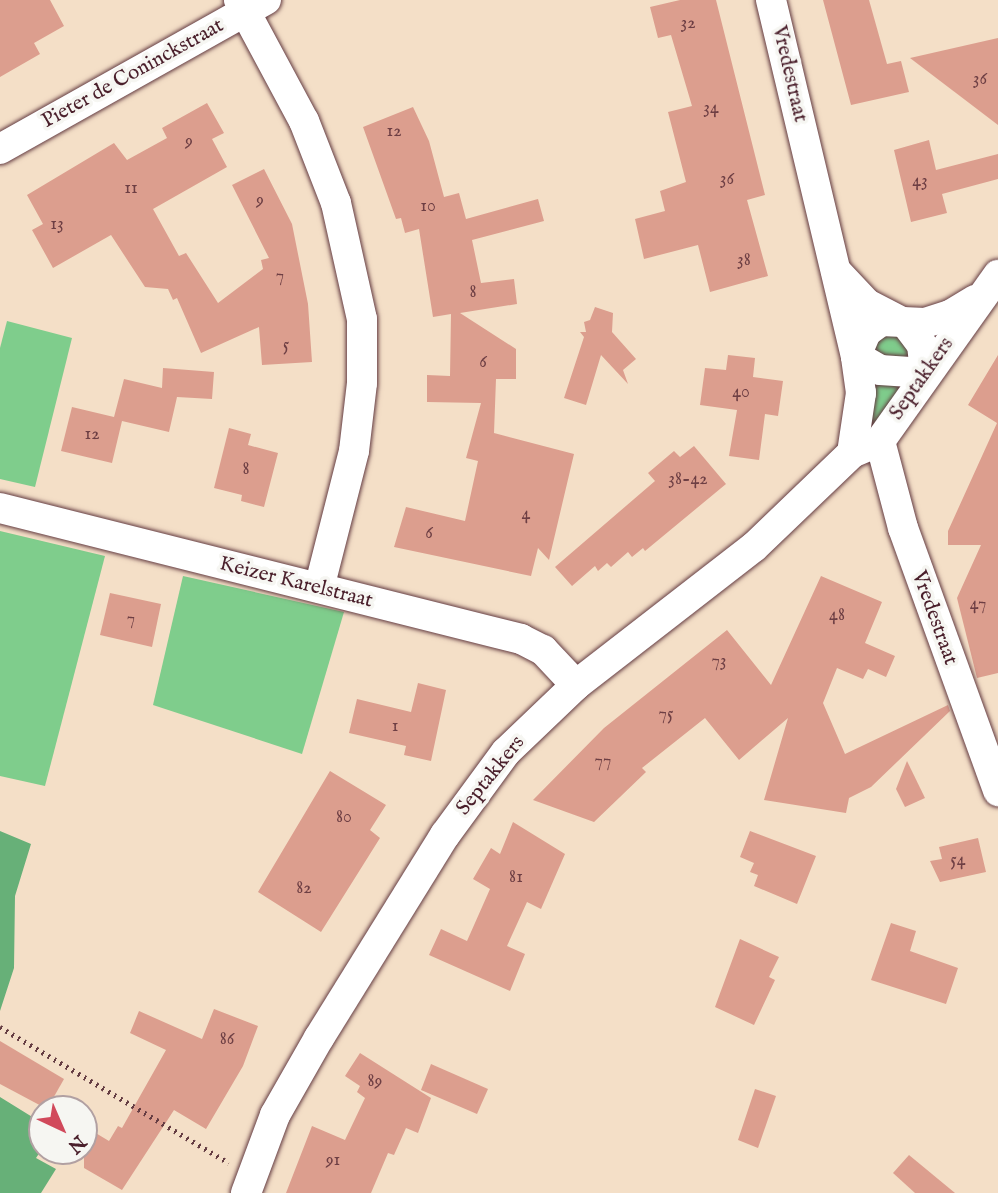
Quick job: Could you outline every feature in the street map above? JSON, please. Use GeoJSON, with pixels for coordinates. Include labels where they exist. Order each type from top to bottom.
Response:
{"type":"FeatureCollection","features":[{"type":"Feature","properties":{"kind":"street","name":"Vredestraat"},"geometry":{"type":"LineString","coordinates":[[771,0],[856,356]]}},
{"type":"Feature","properties":{"kind":"street","name":"Pieter de Coninckstraat"},"geometry":{"type":"LineString","coordinates":[[0,149],[251,4]]}},
{"type":"Feature","properties":{"kind":"street"},"geometry":{"type":"LineString","coordinates":[[251,4],[304,121],[336,204],[362,319],[362,383],[354,451],[318,588]]}},
{"type":"Feature","properties":{"kind":"street","name":"Vredestraat"},"geometry":{"type":"LineString","coordinates":[[836,271],[867,304],[906,324]]}},
{"type":"Feature","properties":{"kind":"street","name":"Septakkers"},"geometry":{"type":"LineString","coordinates":[[852,453],[861,393],[856,356],[866,332],[881,321],[906,324],[950,315],[991,284]]}},
{"type":"Feature","properties":{"kind":"street","name":"Septakkers"},"geometry":{"type":"LineString","coordinates":[[248,1184],[275,1115],[445,835],[506,752],[576,685],[754,547],[852,453],[880,441],[925,373],[991,284]]}},
{"type":"Feature","properties":{"kind":"street"},"geometry":{"type":"LineString","coordinates":[[856,356],[880,370],[925,373],[922,345],[906,324]]}},
{"type":"Feature","properties":{"kind":"street","name":"Vredestraat"},"geometry":{"type":"LineString","coordinates":[[880,441],[903,528],[998,791]]}},
{"type":"Feature","properties":{"kind":"street","name":"Keizer Karelstraat"},"geometry":{"type":"LineString","coordinates":[[0,508],[521,639],[543,650],[576,685]]}},
{"type":"Feature","properties":{"kind":"path"},"geometry":{"type":"LineString","coordinates":[[0,1027],[248,1184]]}},
{"type":"Feature","properties":{"kind":"green space"},"geometry":{"type":"Polygon","coordinates":[[[7,321],[72,338],[35,487],[0,479],[0,348],[7,321]]]}},
{"type":"Feature","properties":{"kind":"green space"},"geometry":{"type":"Polygon","coordinates":[[[900,329],[912,360],[877,356],[870,343],[900,329]]]}},
{"type":"Feature","properties":{"kind":"green space"},"geometry":{"type":"Polygon","coordinates":[[[878,376],[909,381],[872,429],[868,425],[871,386],[878,376]]]}},
{"type":"Feature","properties":{"kind":"green space"},"geometry":{"type":"Polygon","coordinates":[[[0,531],[105,556],[45,786],[0,776],[0,531]]]}},
{"type":"Feature","properties":{"kind":"green space"},"geometry":{"type":"Polygon","coordinates":[[[183,576],[344,612],[302,754],[153,705],[183,576]]]}},
{"type":"Feature","properties":{"kind":"green space"},"geometry":{"type":"Polygon","coordinates":[[[0,831],[31,844],[15,896],[14,968],[0,1011],[0,831]]]}},
{"type":"Feature","properties":{"kind":"green space"},"geometry":{"type":"Polygon","coordinates":[[[0,1097],[28,1114],[28,1165],[49,1165],[56,1169],[41,1193],[0,1193],[0,1097]]]}},
{"type":"Feature","properties":{"kind":"building"},"geometry":{"type":"Polygon","coordinates":[[[0,0],[50,0],[64,26],[34,43],[40,54],[0,77],[0,0]]]}},
{"type":"Feature","properties":{"kind":"building"},"geometry":{"type":"Polygon","coordinates":[[[680,0],[716,0],[765,195],[747,200],[768,276],[710,292],[698,245],[644,259],[635,219],[665,211],[660,191],[686,182],[668,112],[692,106],[671,35],[658,38],[650,7],[680,0]]]}},
{"type":"Feature","properties":{"kind":"building"},"geometry":{"type":"Polygon","coordinates":[[[823,0],[869,0],[887,64],[901,61],[909,92],[851,105],[823,0]]]}},
{"type":"Feature","properties":{"kind":"building"},"geometry":{"type":"Polygon","coordinates":[[[998,38],[998,125],[910,58],[998,38]]]}},
{"type":"Feature","properties":{"kind":"building"},"geometry":{"type":"Polygon","coordinates":[[[207,103],[224,133],[212,139],[227,167],[153,209],[179,256],[186,253],[218,303],[263,269],[261,260],[269,258],[232,185],[264,169],[292,224],[308,304],[312,362],[262,365],[259,327],[201,353],[177,298],[173,300],[168,289],[145,287],[111,235],[53,268],[32,230],[43,224],[27,195],[114,143],[127,160],[167,138],[162,128],[207,103]]]}},
{"type":"Feature","properties":{"kind":"building"},"geometry":{"type":"Polygon","coordinates":[[[413,107],[429,141],[444,197],[459,193],[466,219],[538,199],[544,221],[472,240],[481,283],[514,279],[517,304],[460,313],[516,349],[516,379],[496,379],[494,433],[574,454],[549,560],[538,548],[531,576],[394,547],[406,507],[465,521],[478,461],[466,458],[481,403],[427,402],[427,375],[450,376],[451,314],[433,317],[419,229],[405,233],[401,218],[396,219],[363,127],[413,107]]]}},
{"type":"Feature","properties":{"kind":"building"},"geometry":{"type":"Polygon","coordinates":[[[929,140],[936,170],[998,154],[998,179],[942,194],[947,213],[911,222],[894,150],[929,140]]]}},
{"type":"Feature","properties":{"kind":"building"},"geometry":{"type":"Polygon","coordinates":[[[595,307],[613,313],[612,332],[636,359],[623,370],[628,384],[601,355],[586,405],[564,398],[584,337],[580,332],[586,332],[584,322],[590,320],[595,307]]]}},
{"type":"Feature","properties":{"kind":"building"},"geometry":{"type":"Polygon","coordinates":[[[728,355],[755,358],[753,377],[783,381],[778,416],[765,414],[759,460],[729,456],[737,410],[700,405],[705,368],[726,370],[728,355]]]}},
{"type":"Feature","properties":{"kind":"building"},"geometry":{"type":"Polygon","coordinates":[[[998,355],[998,673],[977,678],[957,598],[981,545],[948,545],[948,531],[997,423],[968,405],[998,355]]]}},
{"type":"Feature","properties":{"kind":"building"},"geometry":{"type":"Polygon","coordinates":[[[163,368],[214,372],[212,399],[177,397],[169,432],[122,421],[112,463],[61,451],[72,407],[114,417],[124,379],[162,388],[163,368]]]}},
{"type":"Feature","properties":{"kind":"building"},"geometry":{"type":"Polygon","coordinates":[[[229,428],[251,434],[248,445],[278,453],[264,507],[241,501],[242,495],[214,488],[229,428]]]}},
{"type":"Feature","properties":{"kind":"building"},"geometry":{"type":"Polygon","coordinates":[[[694,446],[726,484],[645,551],[643,548],[632,557],[628,552],[611,567],[607,563],[598,571],[595,566],[572,586],[555,567],[655,481],[648,473],[674,451],[680,457],[694,446]]]}},
{"type":"Feature","properties":{"kind":"building"},"geometry":{"type":"Polygon","coordinates":[[[821,576],[882,602],[865,643],[895,656],[886,677],[868,669],[863,679],[837,668],[823,703],[845,754],[948,705],[950,711],[871,787],[849,798],[846,813],[764,800],[788,718],[739,760],[705,718],[642,768],[646,772],[594,822],[533,800],[604,728],[727,630],[771,685],[821,576]]]}},
{"type":"Feature","properties":{"kind":"building"},"geometry":{"type":"Polygon","coordinates":[[[110,593],[161,604],[152,647],[100,635],[110,593]]]}},
{"type":"Feature","properties":{"kind":"building"},"geometry":{"type":"Polygon","coordinates":[[[418,683],[446,690],[431,761],[404,755],[406,746],[349,733],[357,699],[411,712],[418,683]]]}},
{"type":"Feature","properties":{"kind":"building"},"geometry":{"type":"Polygon","coordinates":[[[907,761],[925,798],[905,807],[896,789],[907,761]]]}},
{"type":"Feature","properties":{"kind":"building"},"geometry":{"type":"Polygon","coordinates":[[[330,771],[386,805],[370,830],[380,838],[321,932],[258,892],[330,771]]]}},
{"type":"Feature","properties":{"kind":"building"},"geometry":{"type":"Polygon","coordinates":[[[513,822],[565,854],[541,909],[527,902],[507,946],[525,954],[510,991],[429,955],[441,929],[467,941],[490,889],[473,879],[491,848],[500,854],[513,822]]]}},
{"type":"Feature","properties":{"kind":"building"},"geometry":{"type":"Polygon","coordinates":[[[750,831],[816,856],[797,904],[754,886],[758,875],[750,872],[754,863],[740,857],[750,831]]]}},
{"type":"Feature","properties":{"kind":"building"},"geometry":{"type":"Polygon","coordinates":[[[978,838],[986,872],[940,882],[930,861],[942,859],[939,847],[978,838]]]}},
{"type":"Feature","properties":{"kind":"building"},"geometry":{"type":"Polygon","coordinates":[[[891,923],[916,931],[910,951],[958,968],[946,1004],[871,980],[891,923]]]}},
{"type":"Feature","properties":{"kind":"building"},"geometry":{"type":"Polygon","coordinates":[[[740,939],[779,957],[769,977],[775,980],[754,1025],[715,1007],[740,939]]]}},
{"type":"Feature","properties":{"kind":"building"},"geometry":{"type":"Polygon","coordinates":[[[214,1009],[258,1026],[243,1066],[206,1129],[174,1110],[122,1190],[84,1168],[84,1165],[98,1165],[98,1134],[109,1141],[118,1126],[122,1128],[166,1050],[130,1033],[139,1011],[202,1039],[214,1009]]]}},
{"type":"Feature","properties":{"kind":"building"},"geometry":{"type":"Polygon","coordinates":[[[0,1041],[64,1079],[55,1095],[28,1095],[28,1099],[0,1084],[0,1041]]]}},
{"type":"Feature","properties":{"kind":"building"},"geometry":{"type":"Polygon","coordinates":[[[360,1053],[431,1098],[418,1133],[406,1128],[394,1155],[388,1153],[371,1193],[286,1193],[312,1126],[345,1140],[365,1098],[357,1092],[360,1086],[345,1076],[360,1053]]]}},
{"type":"Feature","properties":{"kind":"building"},"geometry":{"type":"Polygon","coordinates":[[[431,1064],[488,1089],[477,1114],[421,1090],[431,1064]]]}},
{"type":"Feature","properties":{"kind":"building"},"geometry":{"type":"Polygon","coordinates":[[[755,1089],[776,1096],[758,1148],[738,1140],[755,1089]]]}},
{"type":"Feature","properties":{"kind":"building"},"geometry":{"type":"Polygon","coordinates":[[[909,1155],[955,1193],[915,1193],[893,1173],[909,1155]]]}}]}
